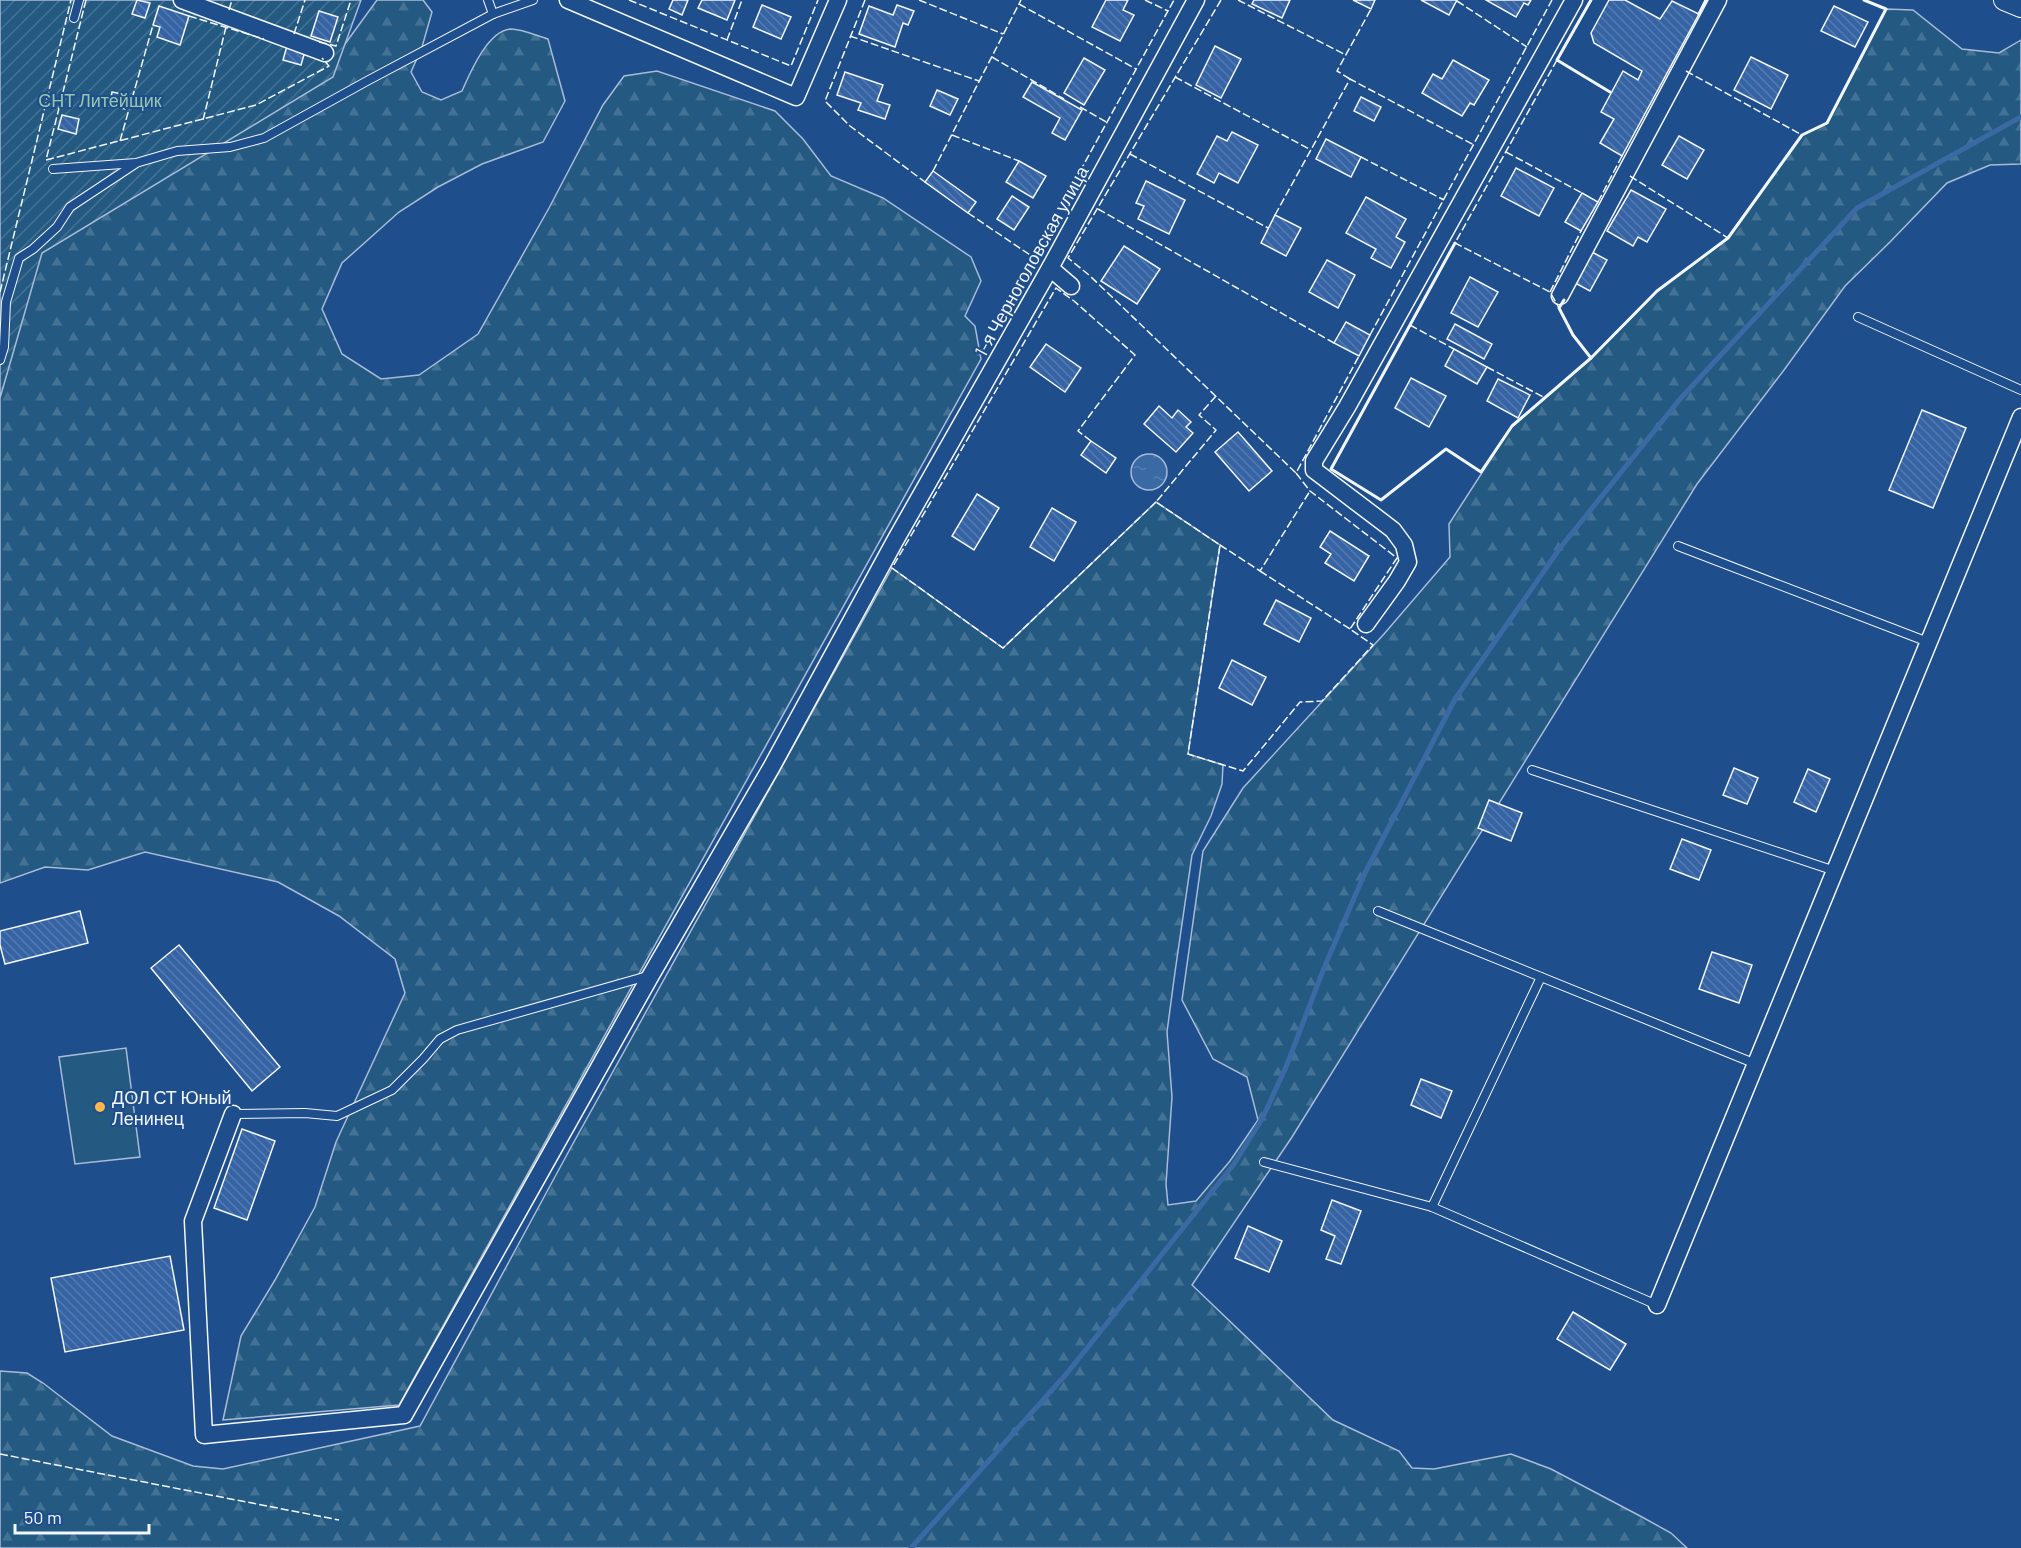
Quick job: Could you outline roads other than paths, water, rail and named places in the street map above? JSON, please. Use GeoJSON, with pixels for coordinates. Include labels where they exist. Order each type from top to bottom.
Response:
{"type":"FeatureCollection","features":[{"type":"Feature","properties":{"kind":"street"},"geometry":{"type":"LineString","coordinates":[[182,0],[325,52]]}},
{"type":"Feature","properties":{"kind":"street"},"geometry":{"type":"LineString","coordinates":[[568,0],[796,97],[838,0]]}},
{"type":"Feature","properties":{"kind":"street","name":"1-я Черноголовская улица"},"geometry":{"type":"LineString","coordinates":[[233,1114],[193,1221],[204,1435],[404,1415],[651,975],[771,768],[896,539],[1050,268],[1196,0]]}},
{"type":"Feature","properties":{"kind":"street"},"geometry":{"type":"LineString","coordinates":[[1366,624],[1408,562],[1404,545],[1393,530],[1314,470],[1314,461],[1347,407],[1574,0]]}},
{"type":"Feature","properties":{"kind":"street"},"geometry":{"type":"LineString","coordinates":[[1560,296],[1718,0]]}},
{"type":"Feature","properties":{"kind":"street"},"geometry":{"type":"LineString","coordinates":[[2004,0],[2021,7]]}},
{"type":"Feature","properties":{"kind":"street"},"geometry":{"type":"LineString","coordinates":[[1050,268],[1071,286]]}},
{"type":"Feature","properties":{"kind":"street"},"geometry":{"type":"LineString","coordinates":[[1657,1305],[2021,417]]}},
{"type":"Feature","properties":{"kind":"lane"},"geometry":{"type":"LineString","coordinates":[[74,18],[80,0]]}},
{"type":"Feature","properties":{"kind":"lane"},"geometry":{"type":"LineString","coordinates":[[488,0],[493,14]]}},
{"type":"Feature","properties":{"kind":"lane"},"geometry":{"type":"LineString","coordinates":[[53,169],[136,163],[177,151],[231,147],[264,138],[493,14],[533,0]]}},
{"type":"Feature","properties":{"kind":"lane"},"geometry":{"type":"LineString","coordinates":[[0,360],[4,347],[6,302],[20,258],[57,226],[70,207],[136,163]]}},
{"type":"Feature","properties":{"kind":"lane"},"geometry":{"type":"LineString","coordinates":[[1858,317],[2021,390]]}},
{"type":"Feature","properties":{"kind":"lane"},"geometry":{"type":"LineString","coordinates":[[1678,546],[1928,642]]}},
{"type":"Feature","properties":{"kind":"lane"},"geometry":{"type":"LineString","coordinates":[[1532,770],[1835,871]]}},
{"type":"Feature","properties":{"kind":"lane"},"geometry":{"type":"LineString","coordinates":[[1378,911],[1756,1064]]}},
{"type":"Feature","properties":{"kind":"lane"},"geometry":{"type":"LineString","coordinates":[[233,1114],[304,1113],[337,1116],[392,1090],[440,1039],[458,1030],[651,975]]}},
{"type":"Feature","properties":{"kind":"lane"},"geometry":{"type":"LineString","coordinates":[[1432,1207],[1541,977]]}},
{"type":"Feature","properties":{"kind":"lane"},"geometry":{"type":"LineString","coordinates":[[1264,1162],[1432,1207],[1657,1305]]}},
{"type":"Feature","properties":{"kind":"water"},"geometry":{"type":"Polygon","coordinates":[[[1149,454],[1161,460],[1167,472],[1161,484],[1149,490],[1137,484],[1131,472],[1137,460],[1149,454]]]}},
{"type":"Feature","properties":{"kind":"waterway"},"geometry":{"type":"LineString","coordinates":[[911,1548],[1068,1372],[1234,1164],[1263,1117],[1286,1067],[1324,968],[1364,875],[1455,699],[1560,548],[1680,399],[1857,208],[2021,117]]}},
{"type":"Feature","properties":{"kind":"place","name":"ДОЛ СТ Юный Ленинец"},"geometry":{"type":"Point","coordinates":[100,1107]}},
{"type":"Feature","properties":{"kind":"park label","name":"СНТ Литейщик"},"geometry":{"type":"Point","coordinates":[100,100]}}]}
